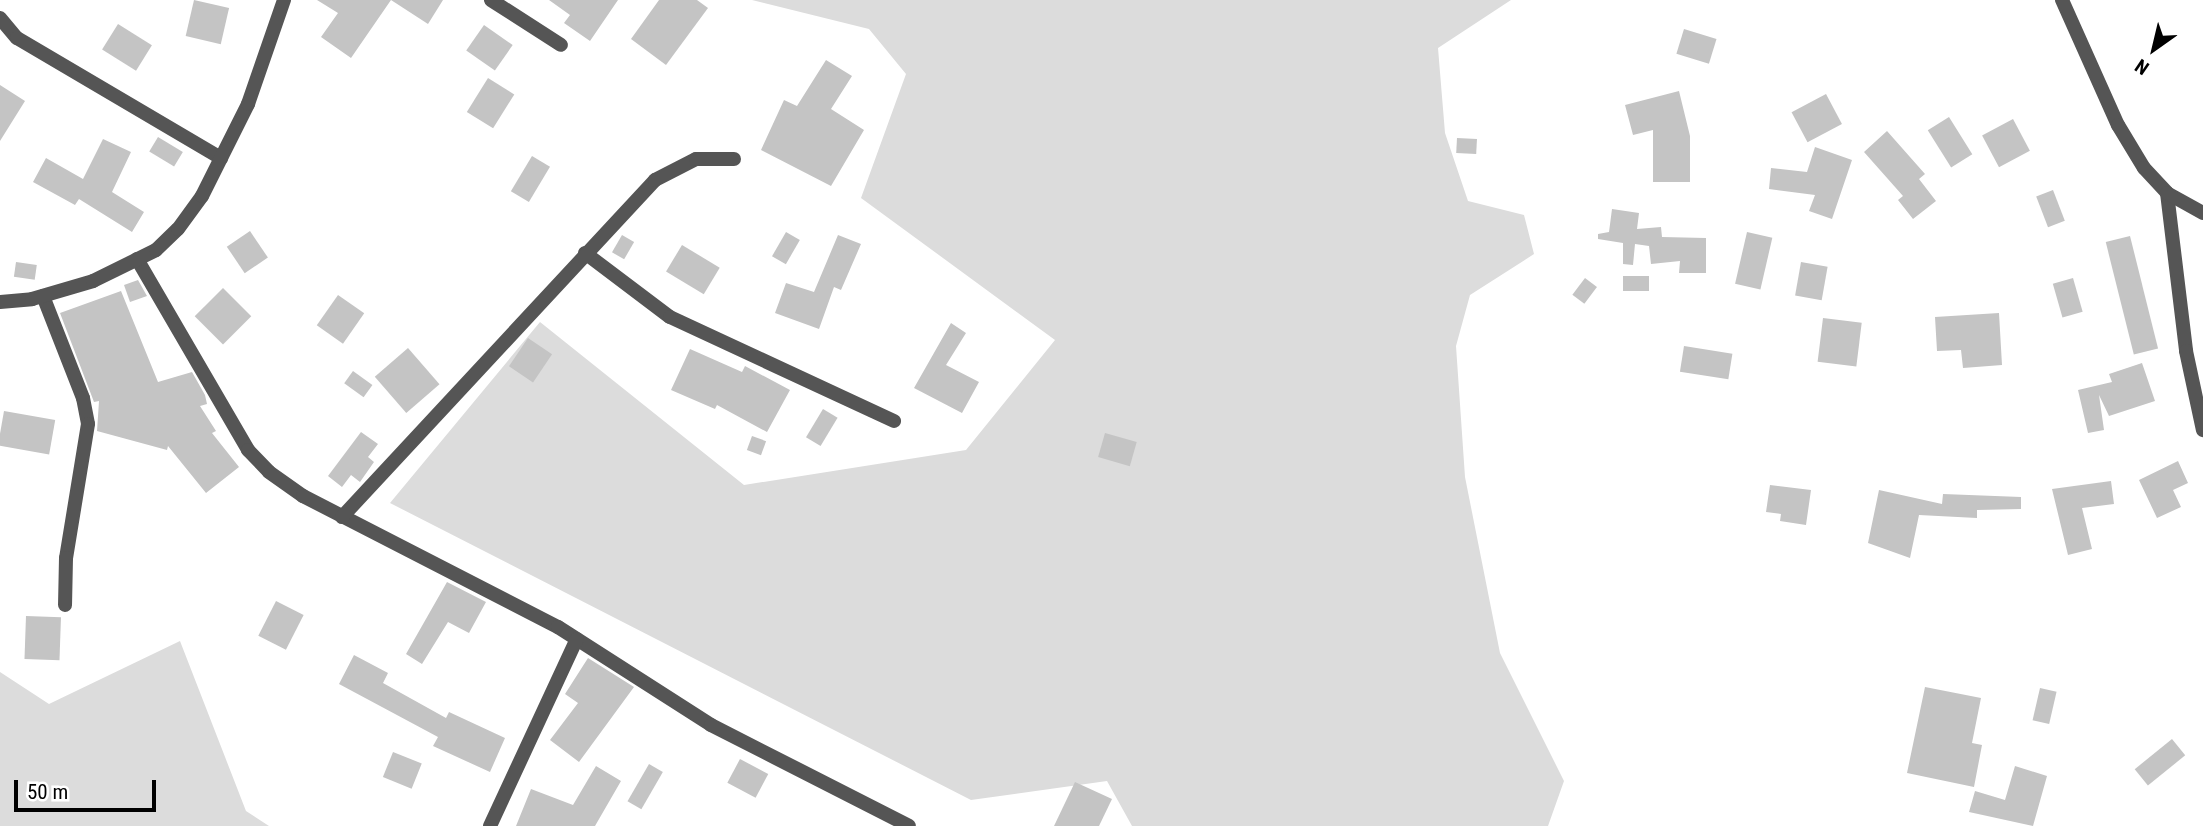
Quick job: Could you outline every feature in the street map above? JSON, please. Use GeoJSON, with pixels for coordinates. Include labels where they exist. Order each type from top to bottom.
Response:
{"type":"FeatureCollection","features":[{"type":"Feature","properties":{"kind":"street"},"geometry":{"type":"LineString","coordinates":[[0,302],[43,296],[93,281],[156,250],[177,229],[202,196],[248,104],[284,0]]}},
{"type":"Feature","properties":{"kind":"street"},"geometry":{"type":"LineString","coordinates":[[491,0],[561,46]]}},
{"type":"Feature","properties":{"kind":"street"},"geometry":{"type":"LineString","coordinates":[[2062,0],[2119,125],[2144,168],[2167,193],[2203,213]]}},
{"type":"Feature","properties":{"kind":"street"},"geometry":{"type":"LineString","coordinates":[[0,18],[17,38],[222,158]]}},
{"type":"Feature","properties":{"kind":"street"},"geometry":{"type":"LineString","coordinates":[[342,517],[655,180],[695,159],[734,159]]}},
{"type":"Feature","properties":{"kind":"street"},"geometry":{"type":"LineString","coordinates":[[2167,193],[2184,339],[2203,430]]}},
{"type":"Feature","properties":{"kind":"street"},"geometry":{"type":"LineString","coordinates":[[585,253],[670,317],[894,421]]}},
{"type":"Feature","properties":{"kind":"street"},"geometry":{"type":"LineString","coordinates":[[137,260],[248,450],[268,472],[342,517],[577,639],[711,725],[909,826]]}},
{"type":"Feature","properties":{"kind":"street"},"geometry":{"type":"LineString","coordinates":[[43,296],[83,398],[88,424],[66,558],[65,605]]}},
{"type":"Feature","properties":{"kind":"street"},"geometry":{"type":"LineString","coordinates":[[490,826],[577,639]]}},
{"type":"Feature","properties":{"kind":"shaded area"},"geometry":{"type":"Polygon","coordinates":[[[752,0],[1511,0],[1438,48],[1445,133],[1468,201],[1524,215],[1534,254],[1470,295],[1456,346],[1465,477],[1500,653],[1564,781],[1548,826],[1132,826],[1107,781],[971,800],[390,503],[540,322],[744,485],[966,450],[1055,340],[861,198],[906,74],[869,29],[752,0]]]}},
{"type":"Feature","properties":{"kind":"shaded area"},"geometry":{"type":"Polygon","coordinates":[[[180,641],[246,811],[269,826],[0,826],[0,672],[49,704],[180,641]]]}},
{"type":"Feature","properties":{"kind":"building"},"geometry":{"type":"Polygon","coordinates":[[[194,0],[229,8],[221,44],[186,36],[194,0]]]}},
{"type":"Feature","properties":{"kind":"building"},"geometry":{"type":"Polygon","coordinates":[[[317,0],[391,0],[351,58],[321,37],[338,13],[317,0]]]}},
{"type":"Feature","properties":{"kind":"building"},"geometry":{"type":"Polygon","coordinates":[[[391,0],[443,0],[428,24],[391,0]]]}},
{"type":"Feature","properties":{"kind":"building"},"geometry":{"type":"Polygon","coordinates":[[[549,0],[618,0],[590,41],[564,23],[570,15],[549,0]]]}},
{"type":"Feature","properties":{"kind":"building"},"geometry":{"type":"Polygon","coordinates":[[[659,0],[697,0],[708,8],[666,65],[631,39],[659,0]]]}},
{"type":"Feature","properties":{"kind":"building"},"geometry":{"type":"Polygon","coordinates":[[[118,24],[152,45],[136,71],[102,49],[118,24]]]}},
{"type":"Feature","properties":{"kind":"building"},"geometry":{"type":"Polygon","coordinates":[[[484,25],[513,45],[495,70],[466,50],[484,25]]]}},
{"type":"Feature","properties":{"kind":"building"},"geometry":{"type":"Polygon","coordinates":[[[1684,29],[1717,39],[1709,64],[1676,54],[1684,29]]]}},
{"type":"Feature","properties":{"kind":"building"},"geometry":{"type":"Polygon","coordinates":[[[826,60],[852,76],[831,109],[864,130],[831,186],[761,150],[784,100],[797,106],[826,60]]]}},
{"type":"Feature","properties":{"kind":"building"},"geometry":{"type":"Polygon","coordinates":[[[488,78],[514,94],[493,128],[467,112],[488,78]]]}},
{"type":"Feature","properties":{"kind":"building"},"geometry":{"type":"Polygon","coordinates":[[[0,85],[25,101],[0,141],[0,85]]]}},
{"type":"Feature","properties":{"kind":"building"},"geometry":{"type":"Polygon","coordinates":[[[1679,91],[1690,136],[1690,182],[1653,182],[1653,130],[1633,135],[1625,105],[1679,91]]]}},
{"type":"Feature","properties":{"kind":"building"},"geometry":{"type":"Polygon","coordinates":[[[1826,94],[1842,124],[1808,142],[1792,112],[1826,94]]]}},
{"type":"Feature","properties":{"kind":"building"},"geometry":{"type":"Polygon","coordinates":[[[1949,117],[1972,154],[1951,168],[1928,130],[1949,117]]]}},
{"type":"Feature","properties":{"kind":"building"},"geometry":{"type":"Polygon","coordinates":[[[2013,119],[2030,151],[1999,167],[1982,135],[2013,119]]]}},
{"type":"Feature","properties":{"kind":"building"},"geometry":{"type":"Polygon","coordinates":[[[1887,131],[1925,174],[1919,179],[1936,201],[1913,219],[1898,200],[1903,196],[1864,152],[1887,131]]]}},
{"type":"Feature","properties":{"kind":"building"},"geometry":{"type":"Polygon","coordinates":[[[158,137],[183,152],[174,167],[149,152],[158,137]]]}},
{"type":"Feature","properties":{"kind":"building"},"geometry":{"type":"Polygon","coordinates":[[[1457,138],[1477,139],[1476,154],[1456,153],[1457,138]]]}},
{"type":"Feature","properties":{"kind":"building"},"geometry":{"type":"Polygon","coordinates":[[[103,139],[131,152],[112,192],[144,212],[132,232],[79,199],[75,205],[33,182],[46,158],[83,179],[103,139]]]}},
{"type":"Feature","properties":{"kind":"building"},"geometry":{"type":"Polygon","coordinates":[[[1815,147],[1852,160],[1832,219],[1809,211],[1815,195],[1769,189],[1771,168],[1807,172],[1815,147]]]}},
{"type":"Feature","properties":{"kind":"building"},"geometry":{"type":"Polygon","coordinates":[[[532,156],[550,167],[529,202],[511,191],[532,156]]]}},
{"type":"Feature","properties":{"kind":"building"},"geometry":{"type":"Polygon","coordinates":[[[2053,190],[2065,221],[2048,227],[2036,196],[2053,190]]]}},
{"type":"Feature","properties":{"kind":"building"},"geometry":{"type":"Polygon","coordinates":[[[1612,209],[1639,213],[1637,229],[1661,227],[1662,237],[1706,238],[1706,273],[1679,273],[1680,261],[1651,264],[1649,246],[1635,244],[1633,265],[1623,264],[1623,243],[1598,239],[1598,234],[1609,232],[1612,209]]]}},
{"type":"Feature","properties":{"kind":"building"},"geometry":{"type":"Polygon","coordinates":[[[250,231],[268,258],[245,273],[227,247],[250,231]]]}},
{"type":"Feature","properties":{"kind":"building"},"geometry":{"type":"Polygon","coordinates":[[[786,232],[800,240],[786,264],[772,256],[786,232]]]}},
{"type":"Feature","properties":{"kind":"building"},"geometry":{"type":"Polygon","coordinates":[[[1747,232],[1772,238],[1760,289],[1735,284],[1747,232]]]}},
{"type":"Feature","properties":{"kind":"building"},"geometry":{"type":"Polygon","coordinates":[[[622,235],[634,242],[624,259],[612,252],[622,235]]]}},
{"type":"Feature","properties":{"kind":"building"},"geometry":{"type":"Polygon","coordinates":[[[838,235],[861,244],[841,290],[834,287],[819,329],[775,313],[786,283],[814,292],[838,235]]]}},
{"type":"Feature","properties":{"kind":"building"},"geometry":{"type":"Polygon","coordinates":[[[2130,236],[2158,349],[2134,355],[2106,242],[2130,236]]]}},
{"type":"Feature","properties":{"kind":"building"},"geometry":{"type":"Polygon","coordinates":[[[682,245],[720,268],[704,294],[666,272],[682,245]]]}},
{"type":"Feature","properties":{"kind":"building"},"geometry":{"type":"Polygon","coordinates":[[[16,262],[37,265],[35,280],[14,277],[16,262]]]}},
{"type":"Feature","properties":{"kind":"building"},"geometry":{"type":"Polygon","coordinates":[[[1801,262],[1828,267],[1822,300],[1795,295],[1801,262]]]}},
{"type":"Feature","properties":{"kind":"building"},"geometry":{"type":"Polygon","coordinates":[[[1623,276],[1649,276],[1649,291],[1623,291],[1623,276]]]}},
{"type":"Feature","properties":{"kind":"building"},"geometry":{"type":"Polygon","coordinates":[[[1585,278],[1597,287],[1584,304],[1572,295],[1585,278]]]}},
{"type":"Feature","properties":{"kind":"building"},"geometry":{"type":"Polygon","coordinates":[[[2073,278],[2083,312],[2062,317],[2053,284],[2073,278]]]}},
{"type":"Feature","properties":{"kind":"building"},"geometry":{"type":"Polygon","coordinates":[[[138,280],[147,296],[130,302],[124,285],[138,280]]]}},
{"type":"Feature","properties":{"kind":"building"},"geometry":{"type":"Polygon","coordinates":[[[223,288],[251,316],[223,345],[195,316],[223,288]]]}},
{"type":"Feature","properties":{"kind":"building"},"geometry":{"type":"Polygon","coordinates":[[[121,291],[158,382],[192,372],[205,395],[207,404],[200,406],[216,431],[212,433],[239,467],[206,493],[168,446],[167,450],[97,431],[99,401],[94,402],[60,313],[121,291]]]}},
{"type":"Feature","properties":{"kind":"building"},"geometry":{"type":"Polygon","coordinates":[[[338,295],[364,313],[343,344],[317,325],[338,295]]]}},
{"type":"Feature","properties":{"kind":"building"},"geometry":{"type":"Polygon","coordinates":[[[1999,313],[2002,365],[1963,368],[1961,350],[1937,351],[1935,317],[1999,313]]]}},
{"type":"Feature","properties":{"kind":"building"},"geometry":{"type":"Polygon","coordinates":[[[1823,318],[1862,323],[1856,366],[1818,362],[1823,318]]]}},
{"type":"Feature","properties":{"kind":"building"},"geometry":{"type":"Polygon","coordinates":[[[951,323],[966,333],[946,365],[979,382],[962,413],[914,388],[951,323]]]}},
{"type":"Feature","properties":{"kind":"building"},"geometry":{"type":"Polygon","coordinates":[[[528,338],[552,354],[533,382],[509,366],[528,338]]]}},
{"type":"Feature","properties":{"kind":"building"},"geometry":{"type":"Polygon","coordinates":[[[1684,346],[1732,354],[1728,379],[1680,372],[1684,346]]]}},
{"type":"Feature","properties":{"kind":"building"},"geometry":{"type":"Polygon","coordinates":[[[408,348],[439,384],[406,413],[375,377],[408,348]]]}},
{"type":"Feature","properties":{"kind":"building"},"geometry":{"type":"Polygon","coordinates":[[[690,349],[742,372],[745,366],[790,390],[767,432],[717,405],[715,409],[671,390],[690,349]]]}},
{"type":"Feature","properties":{"kind":"building"},"geometry":{"type":"Polygon","coordinates":[[[2142,363],[2155,401],[2109,416],[2099,395],[2104,430],[2088,433],[2078,390],[2112,382],[2109,374],[2142,363]]]}},
{"type":"Feature","properties":{"kind":"building"},"geometry":{"type":"Polygon","coordinates":[[[353,371],[372,385],[364,397],[344,383],[353,371]]]}},
{"type":"Feature","properties":{"kind":"building"},"geometry":{"type":"Polygon","coordinates":[[[823,409],[838,418],[821,446],[806,437],[823,409]]]}},
{"type":"Feature","properties":{"kind":"building"},"geometry":{"type":"Polygon","coordinates":[[[4,411],[55,420],[49,454],[0,446],[4,411]]]}},
{"type":"Feature","properties":{"kind":"building"},"geometry":{"type":"Polygon","coordinates":[[[361,432],[378,444],[368,457],[374,462],[360,482],[351,475],[342,487],[328,476],[361,432]]]}},
{"type":"Feature","properties":{"kind":"building"},"geometry":{"type":"Polygon","coordinates":[[[1105,433],[1137,442],[1130,466],[1098,457],[1105,433]]]}},
{"type":"Feature","properties":{"kind":"building"},"geometry":{"type":"Polygon","coordinates":[[[752,436],[766,441],[761,455],[747,450],[752,436]]]}},
{"type":"Feature","properties":{"kind":"building"},"geometry":{"type":"Polygon","coordinates":[[[2178,461],[2188,483],[2173,490],[2181,507],[2157,518],[2139,480],[2178,461]]]}},
{"type":"Feature","properties":{"kind":"building"},"geometry":{"type":"Polygon","coordinates":[[[2111,481],[2114,504],[2082,508],[2092,549],[2068,555],[2052,489],[2111,481]]]}},
{"type":"Feature","properties":{"kind":"building"},"geometry":{"type":"Polygon","coordinates":[[[1770,485],[1811,490],[1806,525],[1780,521],[1781,514],[1766,512],[1770,485]]]}},
{"type":"Feature","properties":{"kind":"building"},"geometry":{"type":"Polygon","coordinates":[[[1879,490],[1942,504],[1943,494],[2021,497],[2021,509],[1977,510],[1977,518],[1919,515],[1910,558],[1868,543],[1879,490]]]}},
{"type":"Feature","properties":{"kind":"building"},"geometry":{"type":"Polygon","coordinates":[[[447,582],[486,602],[469,633],[448,622],[422,664],[406,654],[447,582]]]}},
{"type":"Feature","properties":{"kind":"building"},"geometry":{"type":"Polygon","coordinates":[[[276,601],[304,615],[286,650],[258,636],[276,601]]]}},
{"type":"Feature","properties":{"kind":"building"},"geometry":{"type":"Polygon","coordinates":[[[26,616],[61,617],[59,660],[24,659],[26,616]]]}},
{"type":"Feature","properties":{"kind":"building"},"geometry":{"type":"Polygon","coordinates":[[[354,655],[388,673],[383,683],[446,718],[449,712],[505,738],[490,772],[433,746],[438,737],[339,684],[354,655]]]}},
{"type":"Feature","properties":{"kind":"building"},"geometry":{"type":"Polygon","coordinates":[[[588,658],[634,687],[579,762],[550,740],[578,703],[565,694],[588,658]]]}},
{"type":"Feature","properties":{"kind":"building"},"geometry":{"type":"Polygon","coordinates":[[[1925,687],[1981,698],[1972,743],[1982,745],[1974,787],[1907,773],[1925,687]]]}},
{"type":"Feature","properties":{"kind":"building"},"geometry":{"type":"Polygon","coordinates":[[[2040,688],[2057,692],[2049,724],[2033,720],[2040,688]]]}},
{"type":"Feature","properties":{"kind":"building"},"geometry":{"type":"Polygon","coordinates":[[[2172,739],[2185,755],[2148,786],[2135,769],[2172,739]]]}},
{"type":"Feature","properties":{"kind":"building"},"geometry":{"type":"Polygon","coordinates":[[[393,752],[422,764],[412,789],[383,777],[393,752]]]}},
{"type":"Feature","properties":{"kind":"building"},"geometry":{"type":"Polygon","coordinates":[[[740,759],[768,774],[756,798],[727,783],[740,759]]]}},
{"type":"Feature","properties":{"kind":"building"},"geometry":{"type":"Polygon","coordinates":[[[649,764],[663,772],[641,809],[628,801],[649,764]]]}},
{"type":"Feature","properties":{"kind":"building"},"geometry":{"type":"Polygon","coordinates":[[[596,766],[621,781],[595,826],[516,826],[531,789],[573,805],[596,766]]]}},
{"type":"Feature","properties":{"kind":"building"},"geometry":{"type":"Polygon","coordinates":[[[2015,766],[2047,776],[2033,826],[1969,812],[1975,791],[2005,800],[2015,766]]]}},
{"type":"Feature","properties":{"kind":"building"},"geometry":{"type":"Polygon","coordinates":[[[1075,782],[1112,799],[1099,826],[1054,826],[1075,782]]]}}]}
